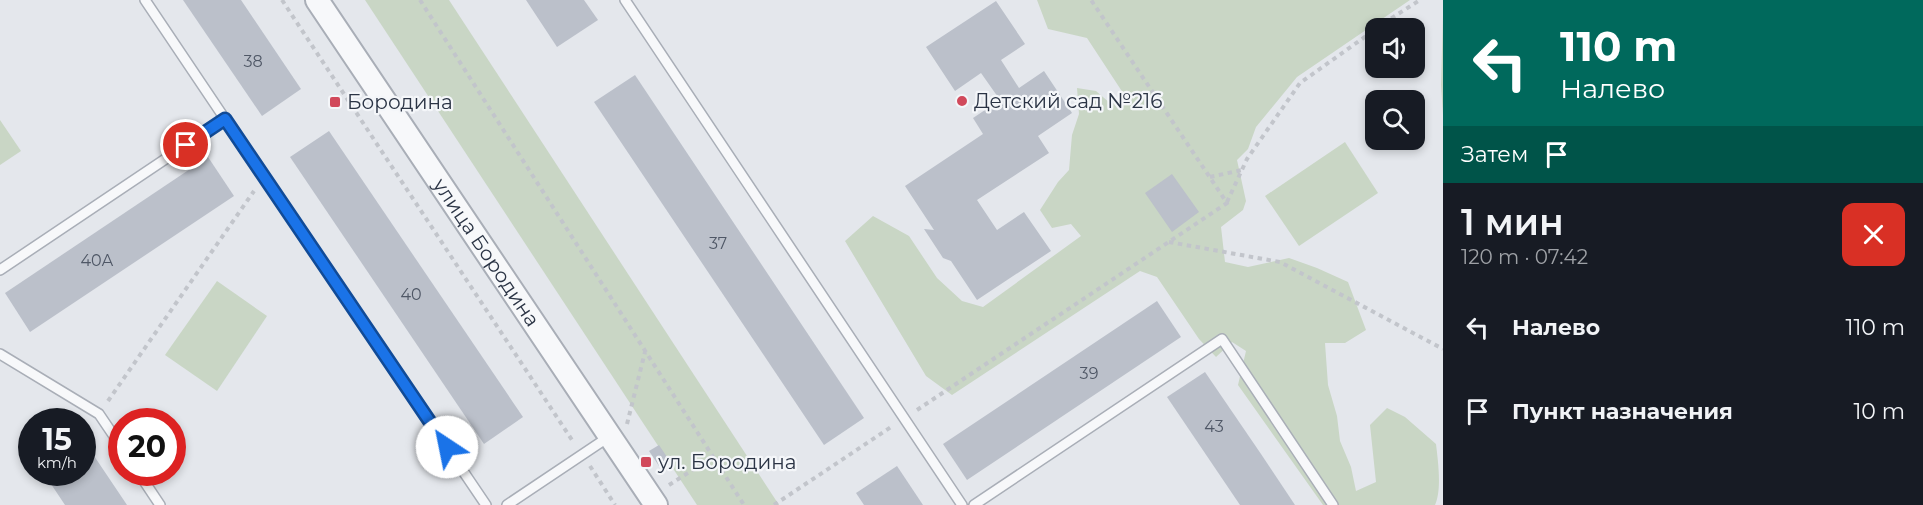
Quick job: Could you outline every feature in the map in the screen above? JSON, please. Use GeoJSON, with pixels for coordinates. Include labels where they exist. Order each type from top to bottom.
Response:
{"type":"FeatureCollection","features":[{"type":"Feature","properties":{"kind":"street","name":"улица Бородина"},"geometry":{"type":"LineString","coordinates":[[317,0],[653,501]]}},
{"type":"Feature","properties":{"kind":"lane"},"geometry":{"type":"LineString","coordinates":[[145,0],[486,505]]}},
{"type":"Feature","properties":{"kind":"lane"},"geometry":{"type":"LineString","coordinates":[[626,0],[962,505]]}},
{"type":"Feature","properties":{"kind":"lane"},"geometry":{"type":"LineString","coordinates":[[0,270],[225,119]]}},
{"type":"Feature","properties":{"kind":"lane"},"geometry":{"type":"LineString","coordinates":[[974,505],[1222,339],[1333,505]]}},
{"type":"Feature","properties":{"kind":"lane"},"geometry":{"type":"LineString","coordinates":[[0,354],[99,414],[108,427]]}},
{"type":"Feature","properties":{"kind":"lane"},"geometry":{"type":"LineString","coordinates":[[507,505],[582,454],[615,444]]}},
{"type":"Feature","properties":{"kind":"lane"},"geometry":{"type":"LineString","coordinates":[[147,486],[159,505]]}},
{"type":"Feature","properties":{"kind":"path"},"geometry":{"type":"LineString","coordinates":[[282,0],[615,505]]}},
{"type":"Feature","properties":{"kind":"path"},"geometry":{"type":"LineString","coordinates":[[420,0],[744,505]]}},
{"type":"Feature","properties":{"kind":"path"},"geometry":{"type":"LineString","coordinates":[[1091,0],[1227,202]]}},
{"type":"Feature","properties":{"kind":"path"},"geometry":{"type":"LineString","coordinates":[[1393,18],[1420,0]]}},
{"type":"Feature","properties":{"kind":"path"},"geometry":{"type":"LineString","coordinates":[[774,505],[1227,202],[1248,159],[1300,83],[1365,37]]}},
{"type":"Feature","properties":{"kind":"path"},"geometry":{"type":"LineString","coordinates":[[1210,177],[1242,170]]}},
{"type":"Feature","properties":{"kind":"path"},"geometry":{"type":"LineString","coordinates":[[99,414],[257,187]]}},
{"type":"Feature","properties":{"kind":"path"},"geometry":{"type":"LineString","coordinates":[[1168,242],[1280,262],[1443,349]]}},
{"type":"Feature","properties":{"kind":"path"},"geometry":{"type":"LineString","coordinates":[[615,444],[646,352]]}},
{"type":"Feature","properties":{"kind":"path"},"geometry":{"type":"LineString","coordinates":[[653,501],[713,457]]}},
{"type":"Feature","properties":{"kind":"green space"},"geometry":{"type":"Polygon","coordinates":[[[365,0],[449,0],[779,505],[697,505],[365,0]]]}},
{"type":"Feature","properties":{"kind":"green space"},"geometry":{"type":"Polygon","coordinates":[[[1037,0],[1410,0],[1384,18],[1365,18],[1365,31],[1297,77],[1256,127],[1248,149],[1237,160],[1246,201],[1243,210],[1221,227],[1225,262],[1248,267],[1289,258],[1348,282],[1366,330],[1345,343],[1325,343],[1328,385],[1337,416],[1340,441],[1351,467],[1356,491],[1376,482],[1370,425],[1387,408],[1405,417],[1436,444],[1439,484],[1435,505],[1323,505],[1238,385],[1246,351],[1232,342],[1216,357],[1199,339],[1157,277],[1140,271],[952,395],[926,376],[845,241],[873,216],[909,236],[937,278],[962,301],[983,307],[1081,236],[1071,224],[1052,228],[1040,210],[1058,182],[1069,170],[1072,135],[1079,114],[1077,88],[1096,91],[1111,104],[1125,96],[1087,38],[1048,29],[1037,0]]]}},
{"type":"Feature","properties":{"kind":"green space"},"geometry":{"type":"Polygon","coordinates":[[[1443,15],[1443,115],[1441,85],[1443,15]]]}},
{"type":"Feature","properties":{"kind":"green space"},"geometry":{"type":"Polygon","coordinates":[[[0,120],[21,151],[0,165],[0,120]]]}},
{"type":"Feature","properties":{"kind":"green space"},"geometry":{"type":"Polygon","coordinates":[[[1345,142],[1378,193],[1299,246],[1265,196],[1345,142]]]}},
{"type":"Feature","properties":{"kind":"green space"},"geometry":{"type":"Polygon","coordinates":[[[217,281],[267,316],[217,391],[165,355],[217,281]]]}},
{"type":"Feature","properties":{"kind":"building"},"geometry":{"type":"Polygon","coordinates":[[[183,0],[241,0],[301,89],[262,116],[183,0]]]}},
{"type":"Feature","properties":{"kind":"building"},"geometry":{"type":"Polygon","coordinates":[[[526,0],[584,0],[598,20],[557,47],[526,0]]]}},
{"type":"Feature","properties":{"kind":"building","name":"Детский сад №216"},"geometry":{"type":"Polygon","coordinates":[[[996,1],[1025,44],[1001,60],[1019,88],[1044,71],[1072,113],[1038,136],[1049,153],[977,200],[997,230],[1024,212],[1051,251],[977,300],[951,261],[943,258],[924,229],[934,230],[905,186],[983,134],[973,118],[1000,100],[981,73],[955,91],[926,47],[996,1]]]}},
{"type":"Feature","properties":{"kind":"building"},"geometry":{"type":"Polygon","coordinates":[[[635,75],[864,418],[824,445],[594,102],[635,75]]]}},
{"type":"Feature","properties":{"kind":"building"},"geometry":{"type":"Polygon","coordinates":[[[329,131],[523,417],[484,444],[290,157],[329,131]]]}},
{"type":"Feature","properties":{"kind":"building"},"geometry":{"type":"Polygon","coordinates":[[[208,157],[234,196],[30,332],[5,293],[208,157]]]}},
{"type":"Feature","properties":{"kind":"building"},"geometry":{"type":"Polygon","coordinates":[[[1172,174],[1199,212],[1172,232],[1145,193],[1172,174]]]}},
{"type":"Feature","properties":{"kind":"building"},"geometry":{"type":"Polygon","coordinates":[[[1157,301],[1181,337],[967,480],[943,444],[1157,301]]]}},
{"type":"Feature","properties":{"kind":"building"},"geometry":{"type":"Polygon","coordinates":[[[1205,372],[1295,505],[1240,505],[1167,397],[1205,372]]]}},
{"type":"Feature","properties":{"kind":"building"},"geometry":{"type":"Polygon","coordinates":[[[659,445],[669,460],[659,466],[649,451],[659,445]]]}},
{"type":"Feature","properties":{"kind":"building"},"geometry":{"type":"Polygon","coordinates":[[[96,459],[108,477],[108,486],[114,486],[127,505],[65,505],[52,486],[96,486],[96,459]]]}},
{"type":"Feature","properties":{"kind":"building"},"geometry":{"type":"Polygon","coordinates":[[[897,466],[923,505],[864,505],[856,493],[897,466]]]}},
{"type":"Feature","properties":{"kind":"place","name":"Детский сад №216"},"geometry":{"type":"Point","coordinates":[962,101]}},
{"type":"Feature","properties":{"kind":"place","name":"Бородина"},"geometry":{"type":"Point","coordinates":[335,102]}},
{"type":"Feature","properties":{"kind":"place","name":"ул. Бородина"},"geometry":{"type":"Point","coordinates":[646,462]}},
{"type":"Feature","properties":{"kind":"route"},"geometry":{"type":"LineString","coordinates":[[186,145],[225,119],[447,447]]}}]}
